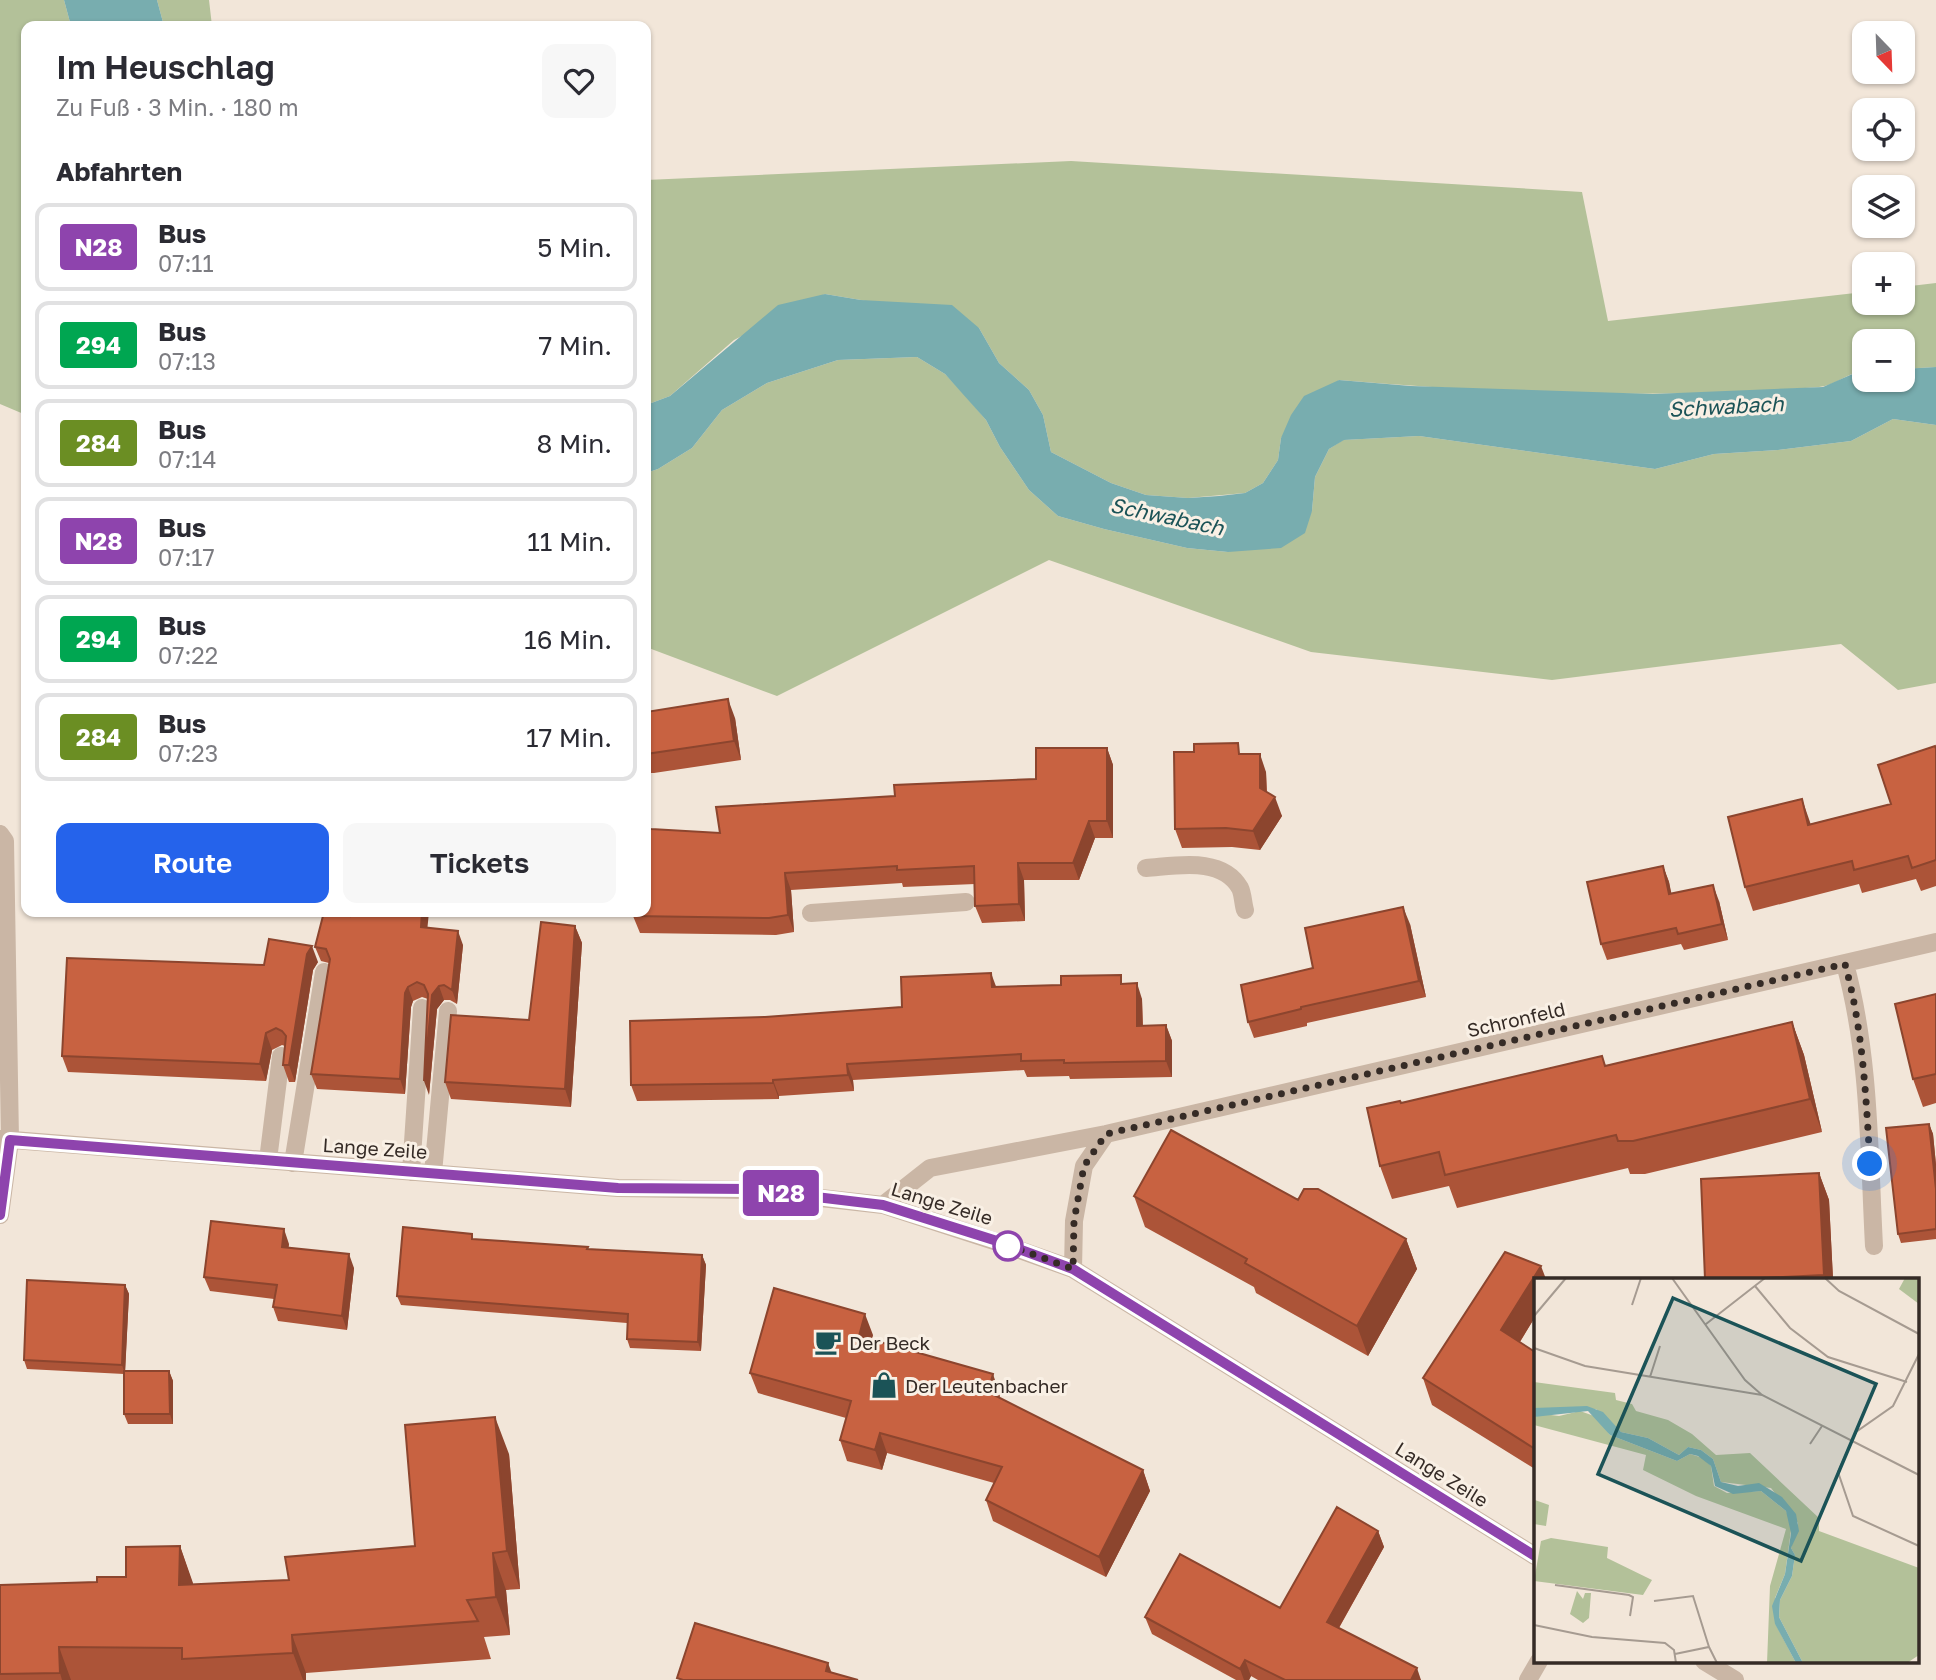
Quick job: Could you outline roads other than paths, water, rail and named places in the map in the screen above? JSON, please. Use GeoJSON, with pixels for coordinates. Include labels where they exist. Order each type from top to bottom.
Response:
{"type":"FeatureCollection","features":[{"type":"Feature","properties":{"kind":"street"},"geometry":{"type":"LineString","coordinates":[[0,834],[5,841],[5,1140],[0,1214]]}},
{"type":"Feature","properties":{"kind":"street"},"geometry":{"type":"LineString","coordinates":[[1146,868],[1196,864],[1225,872],[1240,889],[1245,910]]}},
{"type":"Feature","properties":{"kind":"street"},"geometry":{"type":"LineString","coordinates":[[811,913],[966,902]]}},
{"type":"Feature","properties":{"kind":"street","name":"Schronfeld"},"geometry":{"type":"LineString","coordinates":[[883,1205],[930,1168],[1106,1134],[1936,942]]}},
{"type":"Feature","properties":{"kind":"street"},"geometry":{"type":"LineString","coordinates":[[1845,964],[1854,997],[1865,1083],[1874,1246]]}},
{"type":"Feature","properties":{"kind":"street"},"geometry":{"type":"LineString","coordinates":[[293,1163],[324,972]]}},
{"type":"Feature","properties":{"kind":"street"},"geometry":{"type":"LineString","coordinates":[[411,1172],[422,1008]]}},
{"type":"Feature","properties":{"kind":"street"},"geometry":{"type":"LineString","coordinates":[[433,1173],[448,1011]]}},
{"type":"Feature","properties":{"kind":"street"},"geometry":{"type":"LineString","coordinates":[[268,1160],[281,1056]]}},
{"type":"Feature","properties":{"kind":"street"},"geometry":{"type":"LineString","coordinates":[[1073,1269],[1074,1221],[1084,1166],[1106,1134]]}},
{"type":"Feature","properties":{"kind":"street","name":"Lange Zeile"},"geometry":{"type":"LineString","coordinates":[[5,1140],[618,1188],[750,1189],[883,1205],[997,1241],[1073,1269],[1534,1555]]}},
{"type":"Feature","properties":{"kind":"street"},"geometry":{"type":"LineString","coordinates":[[1528,1680],[1538,1662]]}},
{"type":"Feature","properties":{"kind":"street"},"geometry":{"type":"LineString","coordinates":[[1706,1662],[1735,1680]]}},
{"type":"Feature","properties":{"kind":"water"},"geometry":{"type":"Polygon","coordinates":[[[64,0],[157,0],[163,21],[70,21],[64,0]]]}},
{"type":"Feature","properties":{"kind":"water","name":"Schwabach"},"geometry":{"type":"Polygon","coordinates":[[[825,294],[861,300],[952,305],[979,328],[999,363],[1029,390],[1043,415],[1051,452],[1111,483],[1146,495],[1188,498],[1219,496],[1245,493],[1263,483],[1278,460],[1281,438],[1291,415],[1304,396],[1339,380],[1411,386],[1653,394],[1823,387],[1852,374],[1852,392],[1915,392],[1915,368],[1936,367],[1936,425],[1893,419],[1851,441],[1714,454],[1655,469],[1419,436],[1344,440],[1329,449],[1315,477],[1312,511],[1305,533],[1281,548],[1228,552],[1187,548],[1058,516],[1029,490],[1000,447],[986,420],[945,374],[917,357],[838,360],[767,383],[722,410],[692,448],[651,471],[651,403],[670,396],[778,305],[825,294]]]}},
{"type":"Feature","properties":{"kind":"place","name":"Der Beck"},"geometry":{"type":"Point","coordinates":[828,1342]}},
{"type":"Feature","properties":{"kind":"place","name":"Der Leutenbacher"},"geometry":{"type":"Point","coordinates":[884,1385]}}]}
